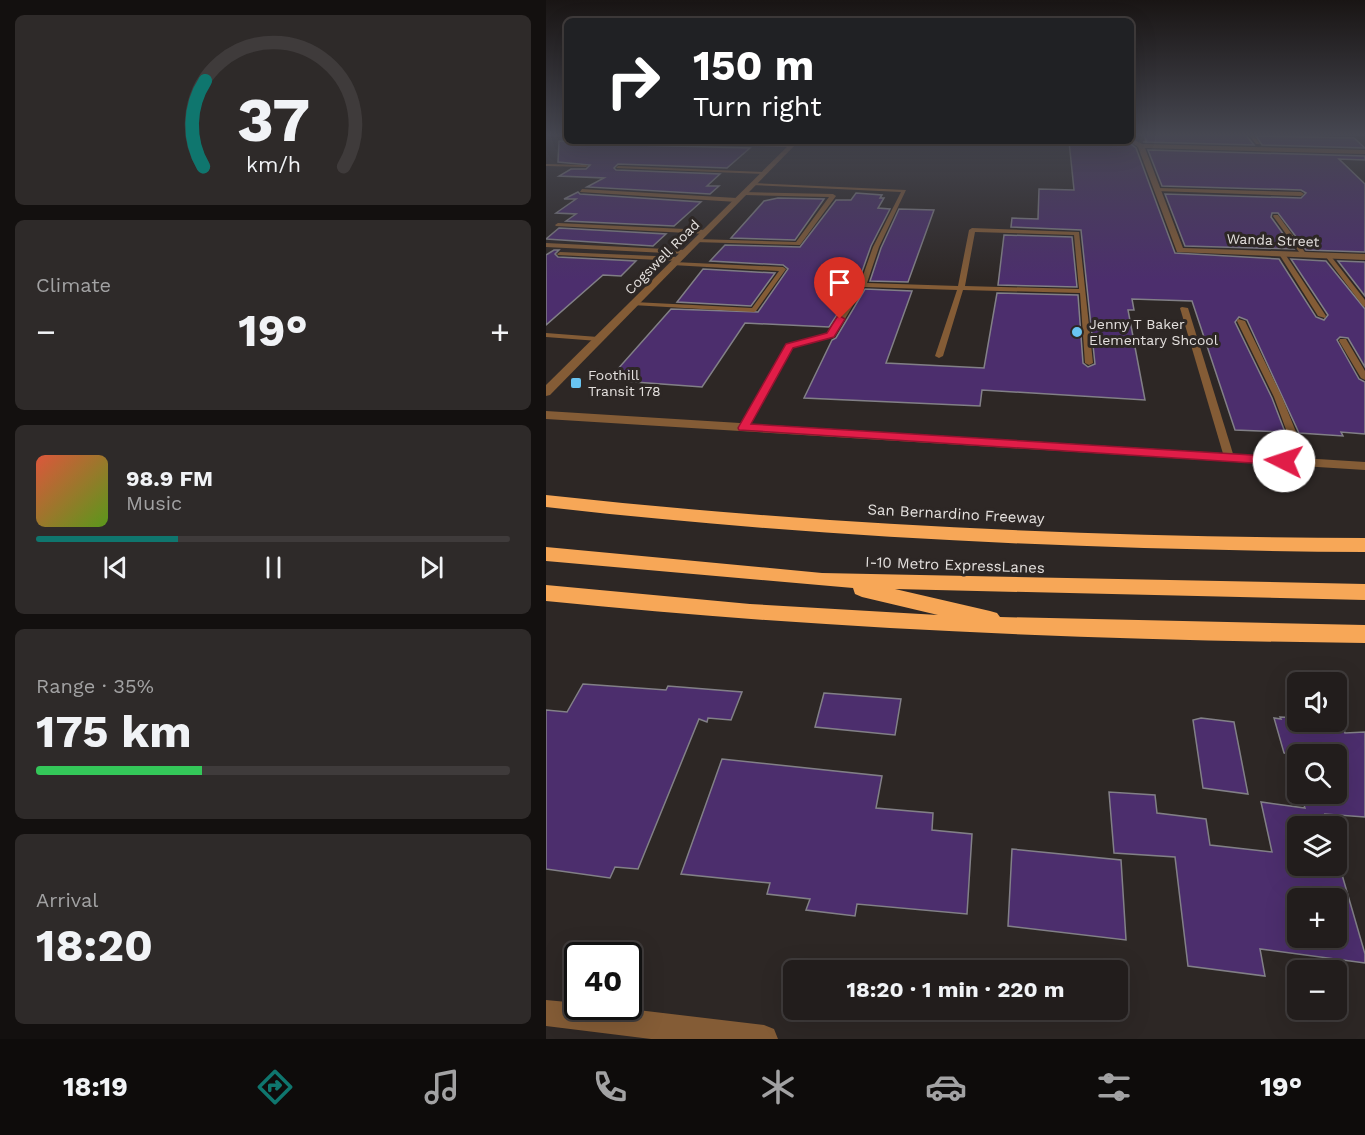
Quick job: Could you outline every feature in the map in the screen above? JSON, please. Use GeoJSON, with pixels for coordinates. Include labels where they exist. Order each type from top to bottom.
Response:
{"type":"FeatureCollection","features":[{"type":"Feature","properties":{"kind":"highway","name":"San Bernardino Freeway"},"geometry":{"type":"LineString","coordinates":[[546,501],[744,521],[930,535],[1198,544],[1365,545]]}},
{"type":"Feature","properties":{"kind":"highway","name":"I-10 Metro ExpressLanes"},"geometry":{"type":"LineString","coordinates":[[546,554],[822,580],[1365,592]]}},
{"type":"Feature","properties":{"kind":"highway"},"geometry":{"type":"LineString","coordinates":[[822,580],[1033,628]]}},
{"type":"Feature","properties":{"kind":"highway"},"geometry":{"type":"LineString","coordinates":[[546,593],[794,616],[1033,628],[1365,634]]}},
{"type":"Feature","properties":{"kind":"street"},"geometry":{"type":"LineString","coordinates":[[1155,183],[1158,190]]}},
{"type":"Feature","properties":{"kind":"street","name":"Cogswell Road"},"geometry":{"type":"LineString","coordinates":[[546,392],[753,184]]}},
{"type":"Feature","properties":{"kind":"street","name":"Wanda Street"},"geometry":{"type":"LineString","coordinates":[[1158,190],[1180,250],[1365,257]]}},
{"type":"Feature","properties":{"kind":"street"},"geometry":{"type":"LineString","coordinates":[[546,415],[1365,466]]}},
{"type":"Feature","properties":{"kind":"street"},"geometry":{"type":"LineString","coordinates":[[546,1013],[764,1039]]}},
{"type":"Feature","properties":{"kind":"lane"},"geometry":{"type":"LineString","coordinates":[[744,428],[789,346],[831,335],[860,286],[863,285],[876,248],[904,191],[753,184]]}},
{"type":"Feature","properties":{"kind":"lane"},"geometry":{"type":"LineString","coordinates":[[1158,190],[1300,194]]}},
{"type":"Feature","properties":{"kind":"lane"},"geometry":{"type":"LineString","coordinates":[[582,191],[738,200]]}},
{"type":"Feature","properties":{"kind":"lane"},"geometry":{"type":"LineString","coordinates":[[696,241],[798,244],[833,196],[745,193]]}},
{"type":"Feature","properties":{"kind":"lane"},"geometry":{"type":"LineString","coordinates":[[1276,216],[1304,255]]}},
{"type":"Feature","properties":{"kind":"lane"},"geometry":{"type":"LineString","coordinates":[[558,225],[706,232]]}},
{"type":"Feature","properties":{"kind":"lane"},"geometry":{"type":"LineString","coordinates":[[939,356],[961,287],[972,230],[1077,233],[1089,363]]}},
{"type":"Feature","properties":{"kind":"lane"},"geometry":{"type":"LineString","coordinates":[[546,245],[783,269],[754,310],[634,304]]}},
{"type":"Feature","properties":{"kind":"lane"},"geometry":{"type":"LineString","coordinates":[[560,254],[680,258]]}},
{"type":"Feature","properties":{"kind":"lane"},"geometry":{"type":"LineString","coordinates":[[1282,254],[1322,316]]}},
{"type":"Feature","properties":{"kind":"lane"},"geometry":{"type":"LineString","coordinates":[[1328,256],[1365,305]]}},
{"type":"Feature","properties":{"kind":"lane"},"geometry":{"type":"LineString","coordinates":[[863,285],[1083,291]]}},
{"type":"Feature","properties":{"kind":"lane"},"geometry":{"type":"LineString","coordinates":[[1184,308],[1229,457]]}},
{"type":"Feature","properties":{"kind":"lane"},"geometry":{"type":"LineString","coordinates":[[1241,321],[1278,397],[1303,462]]}},
{"type":"Feature","properties":{"kind":"lane"},"geometry":{"type":"LineString","coordinates":[[546,335],[598,339]]}},
{"type":"Feature","properties":{"kind":"lane"},"geometry":{"type":"LineString","coordinates":[[1343,340],[1365,378]]}},
{"type":"Feature","properties":{"kind":"building"},"geometry":{"type":"Polygon","coordinates":[[[594,183],[710,183],[707,186],[719,186],[710,194],[587,187],[594,183]]]}},
{"type":"Feature","properties":{"kind":"building"},"geometry":{"type":"Polygon","coordinates":[[[1073,183],[1149,183],[1175,253],[1279,259],[1316,317],[1324,320],[1328,315],[1291,259],[1326,261],[1365,309],[1365,367],[1348,338],[1340,337],[1337,340],[1359,379],[1365,382],[1365,434],[1341,432],[1343,436],[1299,433],[1247,320],[1239,317],[1235,322],[1272,398],[1285,432],[1235,430],[1192,301],[1132,299],[1134,310],[1128,310],[1145,400],[982,390],[980,406],[804,398],[832,340],[836,338],[865,289],[912,291],[886,363],[984,368],[997,293],[1078,295],[1083,363],[1088,367],[1095,364],[1081,230],[1011,227],[1012,218],[1038,219],[1039,189],[1074,190],[1073,183]]]}},
{"type":"Feature","properties":{"kind":"building"},"geometry":{"type":"Polygon","coordinates":[[[1161,183],[1364,183],[1365,252],[1306,250],[1278,213],[1272,213],[1271,217],[1294,249],[1185,246],[1165,194],[1301,198],[1306,193],[1301,190],[1162,186],[1161,183]]]}},
{"type":"Feature","properties":{"kind":"building"},"geometry":{"type":"Polygon","coordinates":[[[578,192],[580,194],[701,202],[674,226],[566,221],[576,214],[556,213],[576,199],[564,199],[578,192]]]}},
{"type":"Feature","properties":{"kind":"building"},"geometry":{"type":"Polygon","coordinates":[[[856,193],[882,195],[880,198],[884,198],[878,208],[890,209],[871,246],[858,283],[829,327],[745,323],[702,387],[608,380],[671,309],[758,312],[788,269],[783,265],[710,261],[725,245],[800,247],[836,200],[851,200],[856,193]]]}},
{"type":"Feature","properties":{"kind":"building"},"geometry":{"type":"Polygon","coordinates":[[[778,198],[824,199],[795,240],[731,238],[764,201],[778,198]]]}},
{"type":"Feature","properties":{"kind":"building"},"geometry":{"type":"Polygon","coordinates":[[[899,209],[934,210],[908,282],[870,281],[881,248],[899,209]]]}},
{"type":"Feature","properties":{"kind":"building"},"geometry":{"type":"Polygon","coordinates":[[[559,228],[666,234],[653,246],[546,239],[559,228]]]}},
{"type":"Feature","properties":{"kind":"building"},"geometry":{"type":"Polygon","coordinates":[[[1004,235],[1072,237],[1077,287],[998,285],[1004,235]]]}},
{"type":"Feature","properties":{"kind":"building"},"geometry":{"type":"Polygon","coordinates":[[[559,250],[555,254],[558,257],[636,261],[621,276],[603,275],[546,325],[546,255],[559,250]]]}},
{"type":"Feature","properties":{"kind":"building"},"geometry":{"type":"Polygon","coordinates":[[[1338,261],[1365,262],[1365,296],[1338,261]]]}},
{"type":"Feature","properties":{"kind":"building"},"geometry":{"type":"Polygon","coordinates":[[[703,269],[775,273],[751,306],[677,302],[703,269]]]}},
{"type":"Feature","properties":{"kind":"building"},"geometry":{"type":"Polygon","coordinates":[[[583,684],[666,690],[668,686],[742,692],[731,720],[708,718],[707,722],[699,719],[638,869],[615,867],[610,878],[546,869],[546,710],[567,712],[583,684]]]}},
{"type":"Feature","properties":{"kind":"building"},"geometry":{"type":"Polygon","coordinates":[[[824,693],[901,699],[895,735],[815,727],[824,693]]]}},
{"type":"Feature","properties":{"kind":"building"},"geometry":{"type":"Polygon","coordinates":[[[1287,717],[1287,732],[1365,732],[1365,817],[1325,814],[1326,816],[1287,816],[1287,876],[1342,876],[1346,888],[1287,888],[1287,948],[1347,948],[1347,892],[1365,954],[1365,963],[1260,949],[1265,976],[1188,966],[1175,857],[1114,853],[1109,792],[1155,795],[1157,813],[1206,819],[1210,845],[1272,852],[1261,802],[1305,808],[1304,804],[1347,804],[1347,744],[1287,744],[1287,754],[1284,753],[1274,718],[1287,717]]]}},
{"type":"Feature","properties":{"kind":"building"},"geometry":{"type":"Polygon","coordinates":[[[1201,718],[1234,722],[1248,794],[1203,788],[1193,720],[1201,718]]]}},
{"type":"Feature","properties":{"kind":"building"},"geometry":{"type":"Polygon","coordinates":[[[722,759],[882,776],[876,808],[933,813],[932,830],[972,834],[967,914],[857,904],[855,916],[806,910],[810,899],[767,894],[770,883],[681,874],[722,759]]]}},
{"type":"Feature","properties":{"kind":"building"},"geometry":{"type":"Polygon","coordinates":[[[1012,849],[1121,860],[1126,940],[1008,926],[1012,849]]]}},
{"type":"Feature","properties":{"kind":"place","name":"Jenny T Baker Elementary Shcool"},"geometry":{"type":"Point","coordinates":[1077,332]}},
{"type":"Feature","properties":{"kind":"place","name":"Foothill Transit 178"},"geometry":{"type":"Point","coordinates":[576,383]}},
{"type":"Feature","properties":{"kind":"route"},"geometry":{"type":"LineString","coordinates":[[840,319],[831,335],[789,346],[744,428],[1284,461]]}}]}
